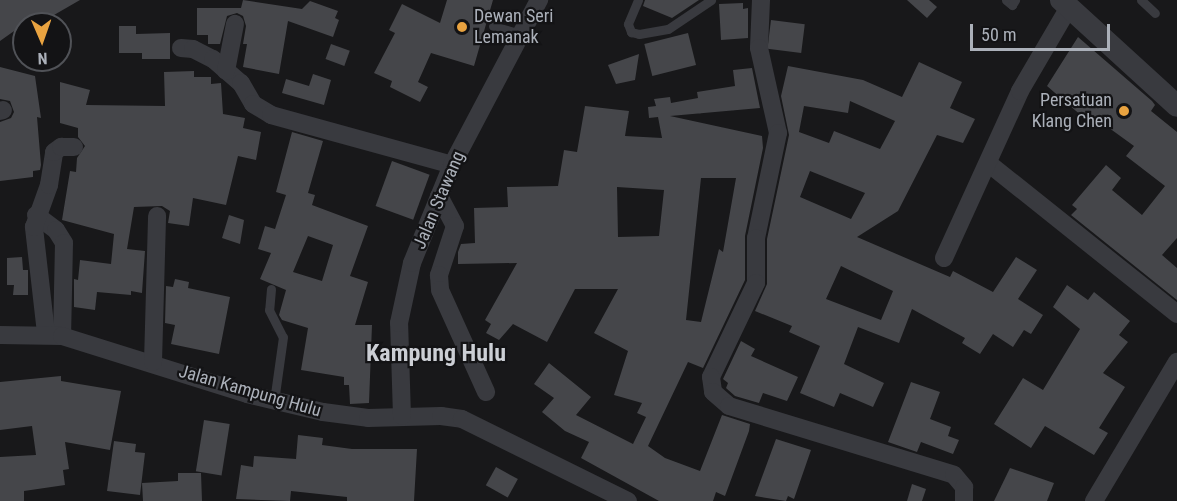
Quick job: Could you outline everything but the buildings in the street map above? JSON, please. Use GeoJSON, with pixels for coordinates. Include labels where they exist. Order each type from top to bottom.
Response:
{"type":"FeatureCollection","features":[{"type":"Feature","properties":{"kind":"street","name":"Jalan Stawang"},"geometry":{"type":"LineString","coordinates":[[402,416],[401,301],[412,262],[452,165],[539,0]]}},
{"type":"Feature","properties":{"kind":"street"},"geometry":{"type":"LineString","coordinates":[[761,0],[759,48],[778,133],[756,238],[756,283],[711,377],[713,392],[729,406],[954,475],[964,487],[964,501]]}},
{"type":"Feature","properties":{"kind":"street"},"geometry":{"type":"LineString","coordinates":[[944,258],[1020,91],[1065,4],[1177,106]]}},
{"type":"Feature","properties":{"kind":"street"},"geometry":{"type":"LineString","coordinates":[[226,71],[235,24]]}},
{"type":"Feature","properties":{"kind":"street"},"geometry":{"type":"LineString","coordinates":[[181,48],[204,52],[241,83],[253,104],[270,115],[452,165]]}},
{"type":"Feature","properties":{"kind":"street"},"geometry":{"type":"LineString","coordinates":[[54,335],[34,226],[36,215],[49,184],[54,152],[65,146],[74,147]]}},
{"type":"Feature","properties":{"kind":"street"},"geometry":{"type":"LineString","coordinates":[[988,164],[1177,314]]}},
{"type":"Feature","properties":{"kind":"street"},"geometry":{"type":"LineString","coordinates":[[439,196],[455,223],[439,275],[440,290],[486,392]]}},
{"type":"Feature","properties":{"kind":"street"},"geometry":{"type":"LineString","coordinates":[[36,215],[56,230],[64,243],[54,335]]}},
{"type":"Feature","properties":{"kind":"street"},"geometry":{"type":"LineString","coordinates":[[153,362],[157,216]]}},
{"type":"Feature","properties":{"kind":"street","name":"Jalan Kampung Hulu"},"geometry":{"type":"LineString","coordinates":[[0,335],[54,335],[153,362],[274,401],[348,417],[441,416],[484,427],[628,501]]}},
{"type":"Feature","properties":{"kind":"street"},"geometry":{"type":"LineString","coordinates":[[1094,501],[1177,362]]}},
{"type":"Feature","properties":{"kind":"lane"},"geometry":{"type":"LineString","coordinates":[[638,0],[628,24],[631,32],[639,34],[668,29],[711,0]]}},
{"type":"Feature","properties":{"kind":"lane"},"geometry":{"type":"LineString","coordinates":[[1006,0],[1012,5],[1015,0]]}},
{"type":"Feature","properties":{"kind":"lane"},"geometry":{"type":"LineString","coordinates":[[1141,0],[1155,13]]}},
{"type":"Feature","properties":{"kind":"lane"},"geometry":{"type":"LineString","coordinates":[[494,26],[521,34]]}},
{"type":"Feature","properties":{"kind":"lane"},"geometry":{"type":"LineString","coordinates":[[271,289],[269,310],[283,337],[274,401]]}},
{"type":"Feature","properties":{"kind":"place","name":"Dewan Seri Lemanak"},"geometry":{"type":"Point","coordinates":[462,27]}},
{"type":"Feature","properties":{"kind":"place","name":"Persatuan Klang Chen"},"geometry":{"type":"Point","coordinates":[1124,111]}},
{"type":"Feature","properties":{"kind":"district","name":"Kampung Hulu"},"geometry":{"type":"Point","coordinates":[436,354]}}]}
